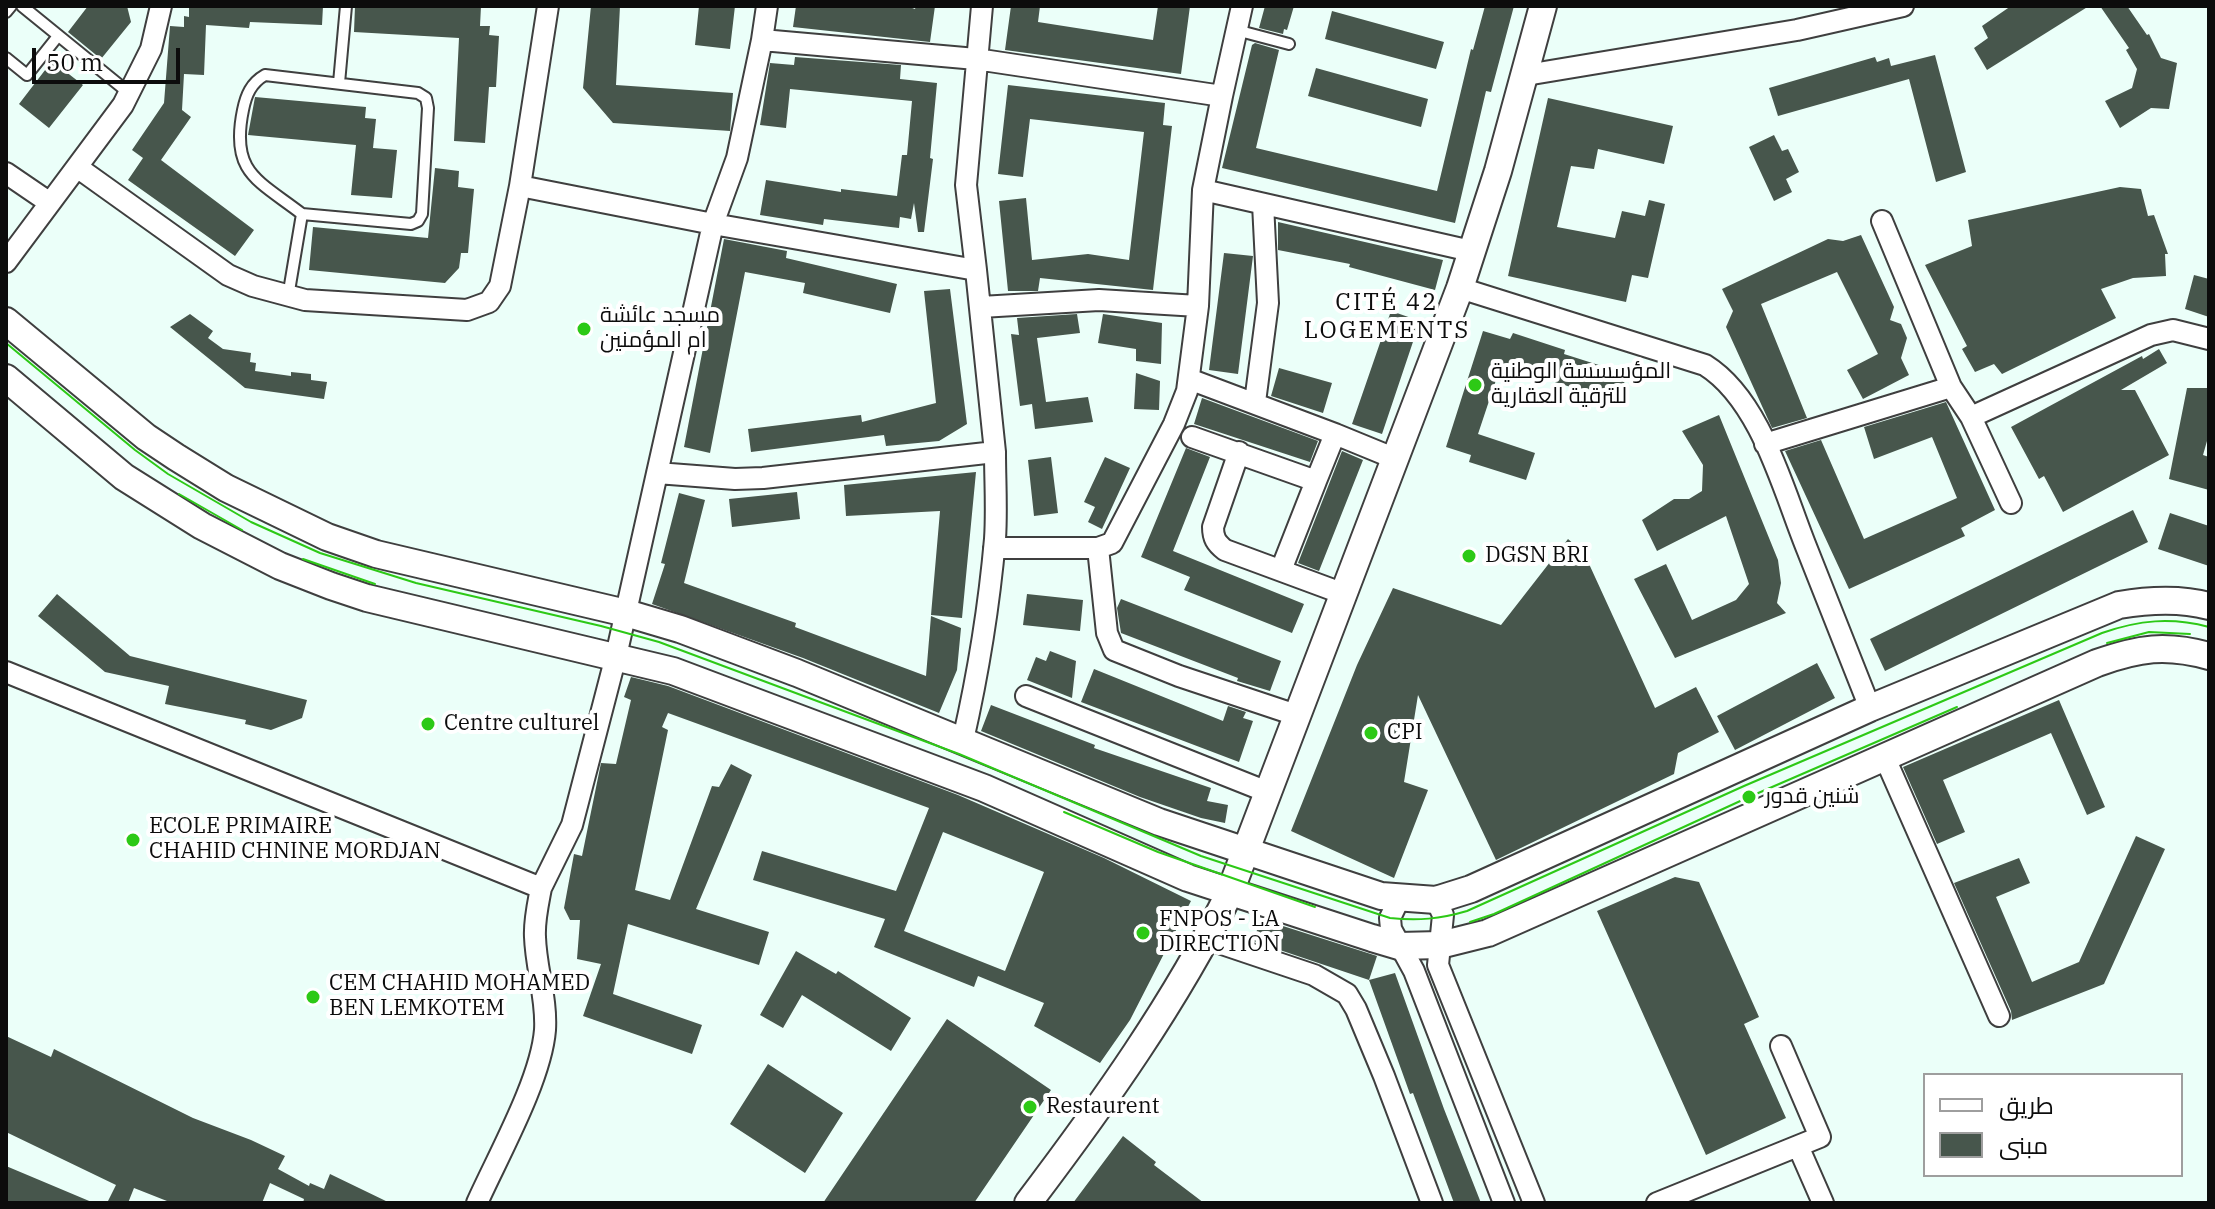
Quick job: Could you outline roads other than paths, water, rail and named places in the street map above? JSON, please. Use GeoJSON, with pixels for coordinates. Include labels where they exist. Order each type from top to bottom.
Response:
{"type":"FeatureCollection","features":[{"type":"Feature","properties":{"kind":"street"},"geometry":{"type":"LineString","coordinates":[[6,262],[123,105],[151,49],[161,6]]}},
{"type":"Feature","properties":{"kind":"street"},"geometry":{"type":"LineString","coordinates":[[77,167],[228,275],[288,297],[467,310],[489,302],[500,286],[520,186],[548,6]]}},
{"type":"Feature","properties":{"kind":"street"},"geometry":{"type":"LineString","coordinates":[[477,1203],[540,1056],[545,1032],[545,1006],[534,934],[541,888],[572,825],[616,656],[713,224],[737,158],[767,6]]}},
{"type":"Feature","properties":{"kind":"street"},"geometry":{"type":"LineString","coordinates":[[963,740],[983,641],[994,548],[995,452],[966,185],[982,6]]}},
{"type":"Feature","properties":{"kind":"street"},"geometry":{"type":"LineString","coordinates":[[994,548],[1098,548],[1115,540],[1174,424],[1189,379],[1198,306],[1203,190],[1242,6]]}},
{"type":"Feature","properties":{"kind":"street"},"geometry":{"type":"LineString","coordinates":[[1028,1203],[1105,1101],[1207,939],[1230,892],[1460,288],[1526,75],[1543,6]]}},
{"type":"Feature","properties":{"kind":"street"},"geometry":{"type":"LineString","coordinates":[[1526,75],[1797,30],[1903,6]]}},
{"type":"Feature","properties":{"kind":"street"},"geometry":{"type":"LineString","coordinates":[[762,40],[976,59],[1222,96]]}},
{"type":"Feature","properties":{"kind":"street"},"geometry":{"type":"LineString","coordinates":[[6,173],[50,203]]}},
{"type":"Feature","properties":{"kind":"street"},"geometry":{"type":"LineString","coordinates":[[520,186],[713,224],[976,270]]}},
{"type":"Feature","properties":{"kind":"street"},"geometry":{"type":"LineString","coordinates":[[1203,190],[1471,251]]}},
{"type":"Feature","properties":{"kind":"street"},"geometry":{"type":"LineString","coordinates":[[1255,402],[1268,303],[1263,204]]}},
{"type":"Feature","properties":{"kind":"street"},"geometry":{"type":"LineString","coordinates":[[1882,221],[1951,387],[1971,417],[2011,503]]}},
{"type":"Feature","properties":{"kind":"street"},"geometry":{"type":"LineString","coordinates":[[1460,288],[1705,365],[1718,373],[1734,390],[1765,444],[1870,708]]}},
{"type":"Feature","properties":{"kind":"street"},"geometry":{"type":"LineString","coordinates":[[981,307],[1099,300],[1198,306]]}},
{"type":"Feature","properties":{"kind":"street"},"geometry":{"type":"LineString","coordinates":[[6,321],[146,437],[226,488],[327,537],[376,554],[626,613],[695,634],[1159,822],[1381,896],[1436,900],[1471,889],[1870,708],[2119,605],[2173,600],[2209,606]]}},
{"type":"Feature","properties":{"kind":"street"},"geometry":{"type":"LineString","coordinates":[[1971,417],[2151,335],[2173,330],[2209,339]]}},
{"type":"Feature","properties":{"kind":"street"},"geometry":{"type":"LineString","coordinates":[[6,378],[124,477],[202,526],[280,566],[367,598],[673,671],[984,788],[1188,878],[1399,946],[1440,945],[1488,933],[2097,663],[2152,647],[2184,649],[2209,656]]}},
{"type":"Feature","properties":{"kind":"street"},"geometry":{"type":"LineString","coordinates":[[1189,379],[1396,459]]}},
{"type":"Feature","properties":{"kind":"street"},"geometry":{"type":"LineString","coordinates":[[1765,444],[1951,387]]}},
{"type":"Feature","properties":{"kind":"street"},"geometry":{"type":"LineString","coordinates":[[1281,570],[1335,434]]}},
{"type":"Feature","properties":{"kind":"street"},"geometry":{"type":"LineString","coordinates":[[1192,437],[1316,481]]}},
{"type":"Feature","properties":{"kind":"street"},"geometry":{"type":"LineString","coordinates":[[657,473],[763,478],[995,452]]}},
{"type":"Feature","properties":{"kind":"street"},"geometry":{"type":"LineString","coordinates":[[1239,452],[1215,519],[1214,540],[1225,550],[1344,594]]}},
{"type":"Feature","properties":{"kind":"street"},"geometry":{"type":"LineString","coordinates":[[1098,548],[1107,633],[1109,643],[1116,652],[1299,716]]}},
{"type":"Feature","properties":{"kind":"street"},"geometry":{"type":"LineString","coordinates":[[6,672],[541,888]]}},
{"type":"Feature","properties":{"kind":"street"},"geometry":{"type":"LineString","coordinates":[[1026,696],[1270,793]]}},
{"type":"Feature","properties":{"kind":"street"},"geometry":{"type":"LineString","coordinates":[[1885,758],[1999,1016]]}},
{"type":"Feature","properties":{"kind":"street"},"geometry":{"type":"LineString","coordinates":[[1400,897],[1390,918],[1391,929],[1414,971],[1504,1203]]}},
{"type":"Feature","properties":{"kind":"street"},"geometry":{"type":"LineString","coordinates":[[1436,900],[1443,915],[1438,965],[1534,1203]]}},
{"type":"Feature","properties":{"kind":"street"},"geometry":{"type":"LineString","coordinates":[[1207,939],[1314,975],[1347,994],[1384,1076],[1432,1203]]}},
{"type":"Feature","properties":{"kind":"street"},"geometry":{"type":"LineString","coordinates":[[1657,1203],[1820,1137],[1781,1046]]}},
{"type":"Feature","properties":{"kind":"street"},"geometry":{"type":"LineString","coordinates":[[1798,1146],[1823,1203]]}},
{"type":"Feature","properties":{"kind":"lane"},"geometry":{"type":"LineString","coordinates":[[6,12],[11,6]]}},
{"type":"Feature","properties":{"kind":"lane"},"geometry":{"type":"LineString","coordinates":[[22,6],[129,93]]}},
{"type":"Feature","properties":{"kind":"lane"},"geometry":{"type":"LineString","coordinates":[[339,83],[346,6]]}},
{"type":"Feature","properties":{"kind":"lane"},"geometry":{"type":"LineString","coordinates":[[1235,30],[1289,44]]}},
{"type":"Feature","properties":{"kind":"lane"},"geometry":{"type":"LineString","coordinates":[[6,58],[27,75],[58,36]]}},
{"type":"Feature","properties":{"kind":"lane"},"geometry":{"type":"LineString","coordinates":[[265,75],[418,93],[426,98],[422,214],[418,221],[411,224],[302,214],[250,173],[240,158],[244,107],[256,80],[265,75]]}},
{"type":"Feature","properties":{"kind":"lane"},"geometry":{"type":"LineString","coordinates":[[288,297],[302,214]]}},
{"type":"Feature","properties":{"kind":"tram line"},"geometry":{"type":"LineString","coordinates":[[6,343],[168,474],[251,522],[320,553],[416,583],[659,642],[959,754],[1201,856],[1390,918],[1429,919],[1467,911],[1744,786],[2102,633],[2155,621],[2209,627]]}},
{"type":"Feature","properties":{"kind":"tram line"},"geometry":{"type":"LineString","coordinates":[[179,494],[242,530]]}},
{"type":"Feature","properties":{"kind":"tram line"},"geometry":{"type":"LineString","coordinates":[[303,559],[375,584]]}},
{"type":"Feature","properties":{"kind":"tram line"},"geometry":{"type":"LineString","coordinates":[[2107,643],[2149,632],[2190,634]]}},
{"type":"Feature","properties":{"kind":"tram line"},"geometry":{"type":"LineString","coordinates":[[1470,922],[1957,707]]}},
{"type":"Feature","properties":{"kind":"tram line"},"geometry":{"type":"LineString","coordinates":[[1064,812],[1158,852],[1315,907]]}},
{"type":"Feature","properties":{"kind":"place","name":"مسجد عائشة ام المؤمنين"},"geometry":{"type":"Point","coordinates":[584,329]}},
{"type":"Feature","properties":{"kind":"place","name":"المؤسسسة الوطنية للترقية العقارية"},"geometry":{"type":"Point","coordinates":[1475,385]}},
{"type":"Feature","properties":{"kind":"place","name":"DGSN BRI"},"geometry":{"type":"Point","coordinates":[1469,556]}},
{"type":"Feature","properties":{"kind":"place","name":"Centre culturel"},"geometry":{"type":"Point","coordinates":[428,724]}},
{"type":"Feature","properties":{"kind":"place","name":"CPI"},"geometry":{"type":"Point","coordinates":[1371,733]}},
{"type":"Feature","properties":{"kind":"place","name":"شنين قدور"},"geometry":{"type":"Point","coordinates":[1749,797]}},
{"type":"Feature","properties":{"kind":"place","name":"ECOLE PRIMAIRE CHAHID CHNINE MORDJAN"},"geometry":{"type":"Point","coordinates":[133,840]}},
{"type":"Feature","properties":{"kind":"place","name":"FNPOS - LA DIRECTION"},"geometry":{"type":"Point","coordinates":[1143,933]}},
{"type":"Feature","properties":{"kind":"place","name":"CEM CHAHID MOHAMED BEN LEMKOTEM"},"geometry":{"type":"Point","coordinates":[313,997]}},
{"type":"Feature","properties":{"kind":"place","name":"Restaurent"},"geometry":{"type":"Point","coordinates":[1030,1107]}},
{"type":"Feature","properties":{"kind":"district","name":"CITÉ 42 LOGEMENTS"},"geometry":{"type":"Point","coordinates":[1387,317]}}]}
